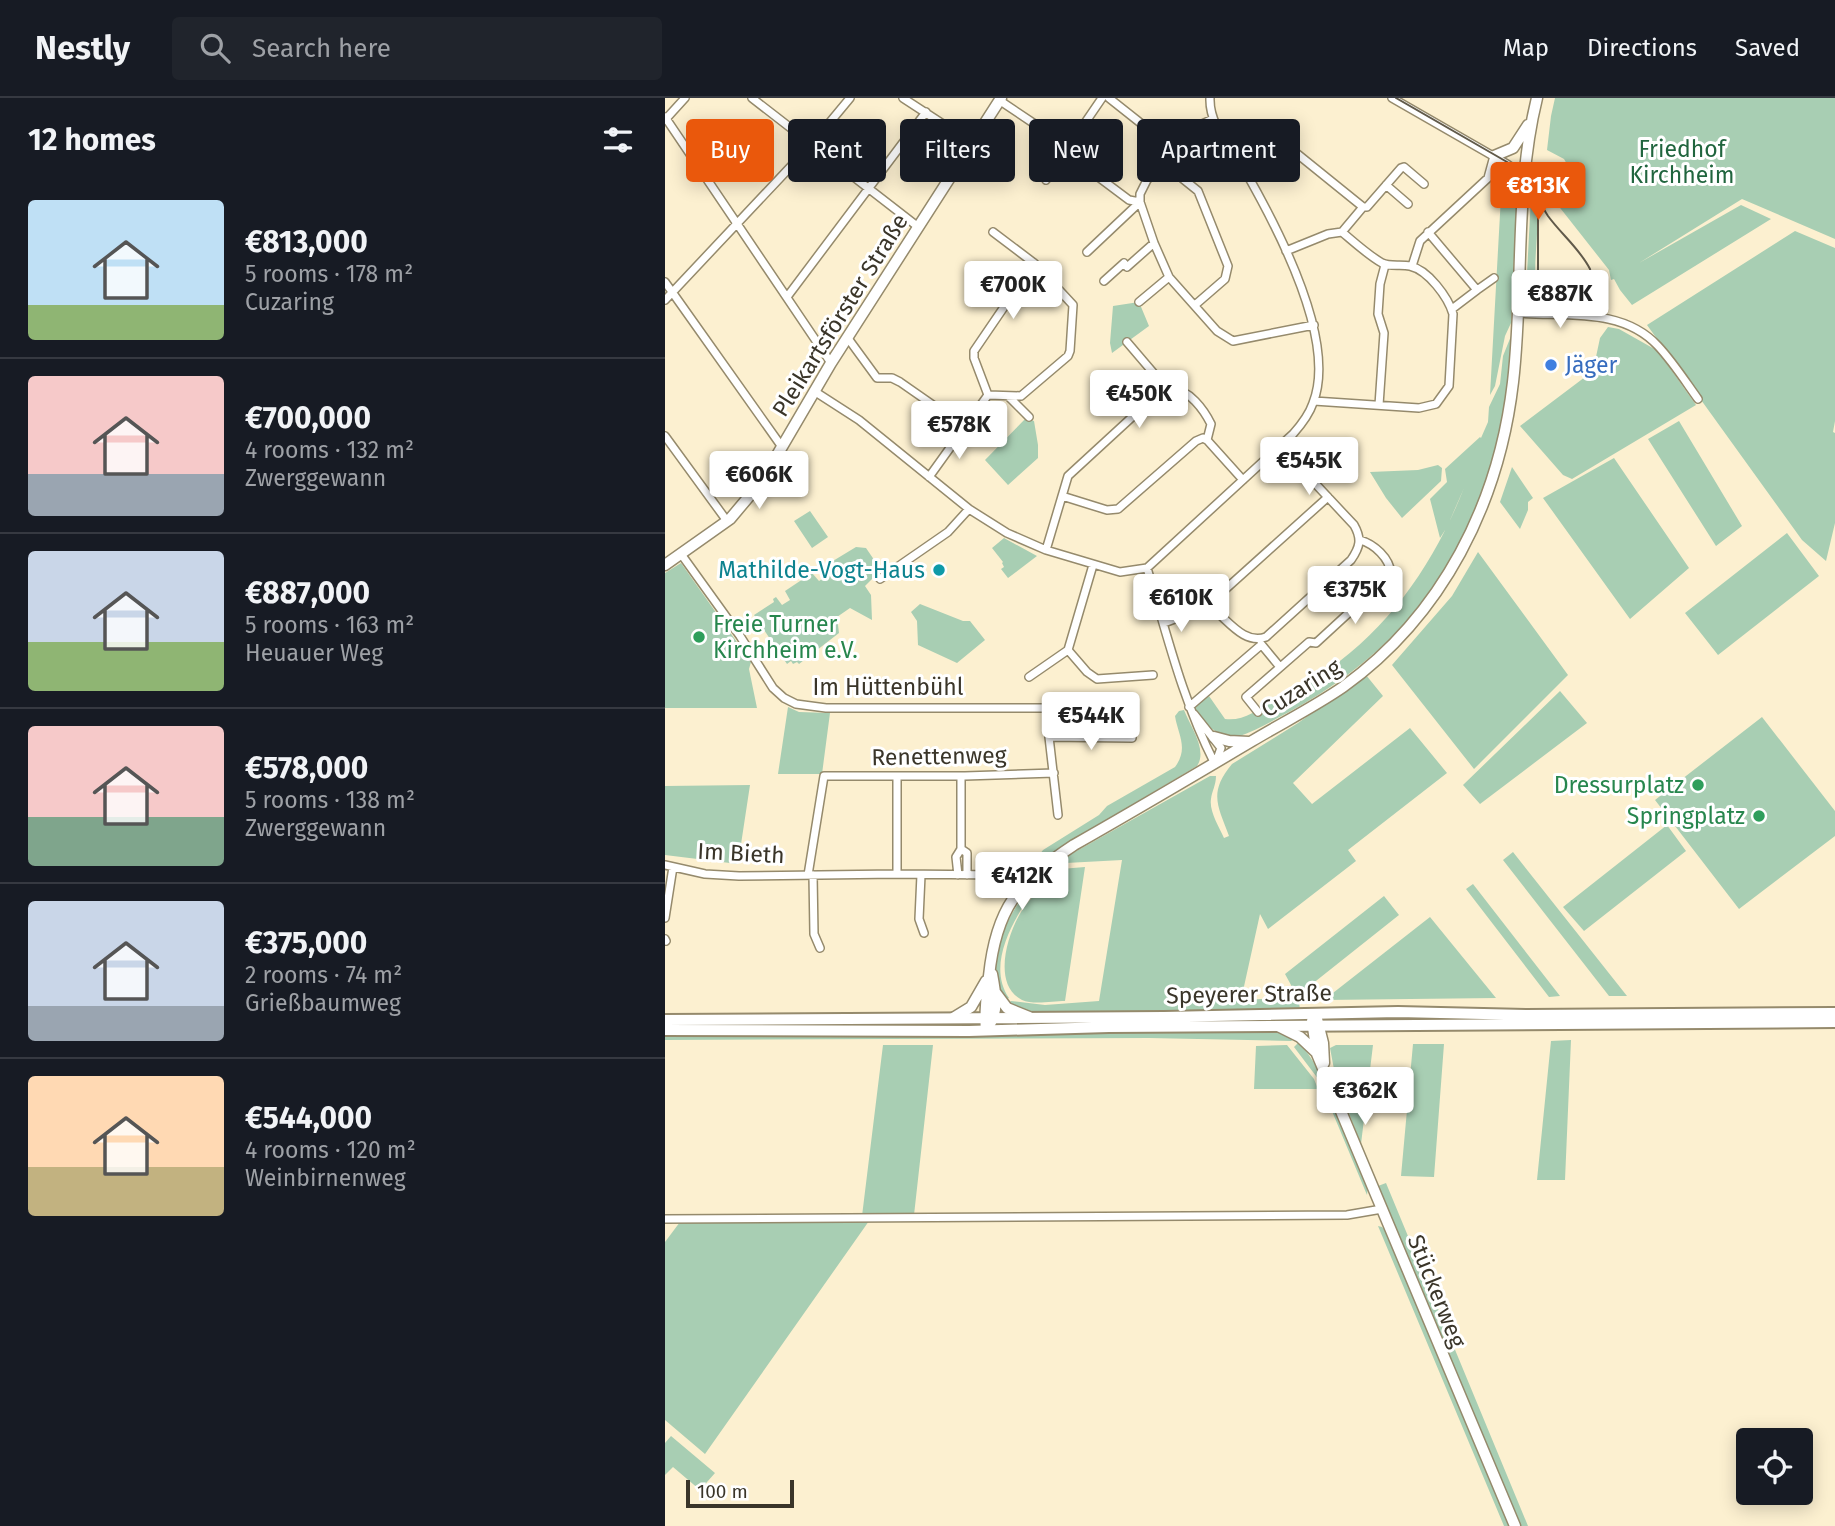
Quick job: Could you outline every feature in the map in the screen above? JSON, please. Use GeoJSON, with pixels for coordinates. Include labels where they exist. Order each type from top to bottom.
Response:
{"type":"FeatureCollection","features":[{"type":"Feature","properties":{"kind":"main road","name":"Cuzaring"},"geometry":{"type":"LineString","coordinates":[[989,1018],[990,965],[1002,917],[1020,887],[1074,845],[1341,688],[1412,625],[1446,580],[1478,518],[1494,477],[1506,433],[1513,380],[1527,153],[1537,98]]}},
{"type":"Feature","properties":{"kind":"main road","name":"Pleikartsförster Straße"},"geometry":{"type":"LineString","coordinates":[[988,119],[1000,99]]}},
{"type":"Feature","properties":{"kind":"main road"},"geometry":{"type":"LineString","coordinates":[[1494,156],[1513,148],[1533,115]]}},
{"type":"Feature","properties":{"kind":"main road","name":"Pleikartsförster Straße"},"geometry":{"type":"LineString","coordinates":[[665,565],[727,521],[746,503],[762,481],[847,337],[947,182]]}},
{"type":"Feature","properties":{"kind":"main road"},"geometry":{"type":"LineString","coordinates":[[1215,737],[1250,742]]}},
{"type":"Feature","properties":{"kind":"main road","name":"Cuzaring"},"geometry":{"type":"LineString","coordinates":[[986,1030],[995,992],[990,965]]}},
{"type":"Feature","properties":{"kind":"main road"},"geometry":{"type":"LineString","coordinates":[[952,1018],[973,1005],[988,978]]}},
{"type":"Feature","properties":{"kind":"main road"},"geometry":{"type":"LineString","coordinates":[[995,992],[1007,1008],[1030,1018]]}},
{"type":"Feature","properties":{"kind":"main road","name":"Speyerer Straße"},"geometry":{"type":"LineString","coordinates":[[665,1020],[1423,1012],[1835,1013]]}},
{"type":"Feature","properties":{"kind":"main road","name":"Stückerweg"},"geometry":{"type":"LineString","coordinates":[[1314,1013],[1325,1072]]}},
{"type":"Feature","properties":{"kind":"main road","name":"Speyerer Straße"},"geometry":{"type":"LineString","coordinates":[[665,1030],[986,1030],[1835,1022]]}},
{"type":"Feature","properties":{"kind":"main road"},"geometry":{"type":"LineString","coordinates":[[1277,1026],[1300,1037],[1317,1054]]}},
{"type":"Feature","properties":{"kind":"main road","name":"Stückerweg"},"geometry":{"type":"LineString","coordinates":[[1316,1026],[1317,1054],[1515,1526]]}},
{"type":"Feature","properties":{"kind":"street"},"geometry":{"type":"LineString","coordinates":[[685,98],[666,118],[831,363]]}},
{"type":"Feature","properties":{"kind":"street"},"geometry":{"type":"LineString","coordinates":[[752,98],[788,127]]}},
{"type":"Feature","properties":{"kind":"street"},"geometry":{"type":"LineString","coordinates":[[833,119],[850,98]]}},
{"type":"Feature","properties":{"kind":"street"},"geometry":{"type":"LineString","coordinates":[[903,98],[936,119]]}},
{"type":"Feature","properties":{"kind":"street"},"geometry":{"type":"LineString","coordinates":[[1088,119],[1102,98]]}},
{"type":"Feature","properties":{"kind":"street"},"geometry":{"type":"LineString","coordinates":[[1109,98],[1137,120]]}},
{"type":"Feature","properties":{"kind":"street"},"geometry":{"type":"LineString","coordinates":[[1210,98],[1213,119]]}},
{"type":"Feature","properties":{"kind":"street"},"geometry":{"type":"LineString","coordinates":[[1392,98],[1494,156],[1526,178]]}},
{"type":"Feature","properties":{"kind":"street"},"geometry":{"type":"LineString","coordinates":[[1000,99],[1029,121]]}},
{"type":"Feature","properties":{"kind":"street"},"geometry":{"type":"LineString","coordinates":[[787,297],[926,112]]}},
{"type":"Feature","properties":{"kind":"street"},"geometry":{"type":"LineString","coordinates":[[1300,156],[1367,207],[1404,167],[1424,184]]}},
{"type":"Feature","properties":{"kind":"street"},"geometry":{"type":"LineString","coordinates":[[1412,266],[1420,241],[1487,178],[1494,156]]}},
{"type":"Feature","properties":{"kind":"street"},"geometry":{"type":"LineString","coordinates":[[665,300],[788,170]]}},
{"type":"Feature","properties":{"kind":"street"},"geometry":{"type":"LineString","coordinates":[[858,182],[917,226]]}},
{"type":"Feature","properties":{"kind":"street"},"geometry":{"type":"LineString","coordinates":[[1107,182],[1129,200],[1140,202]]}},
{"type":"Feature","properties":{"kind":"street"},"geometry":{"type":"LineString","coordinates":[[1146,182],[1140,194],[1140,202],[1154,243],[1170,277],[1217,331],[1233,341],[1314,325]]}},
{"type":"Feature","properties":{"kind":"street"},"geometry":{"type":"LineString","coordinates":[[1187,182],[1198,191],[1228,266],[1225,279],[1195,304]]}},
{"type":"Feature","properties":{"kind":"street"},"geometry":{"type":"LineString","coordinates":[[814,391],[859,420],[969,509],[1007,533],[1046,550],[1120,572],[1147,568],[1293,434],[1306,418],[1314,401],[1318,367],[1314,325],[1286,251],[1250,182]]}},
{"type":"Feature","properties":{"kind":"street"},"geometry":{"type":"LineString","coordinates":[[1386,185],[1408,204]]}},
{"type":"Feature","properties":{"kind":"street"},"geometry":{"type":"LineString","coordinates":[[1087,252],[1140,202]]}},
{"type":"Feature","properties":{"kind":"street"},"geometry":{"type":"LineString","coordinates":[[1342,233],[1363,206]]}},
{"type":"Feature","properties":{"kind":"street"},"geometry":{"type":"LineString","coordinates":[[988,395],[1021,396],[1068,356],[1073,305],[1034,263],[993,232]]}},
{"type":"Feature","properties":{"kind":"street"},"geometry":{"type":"LineString","coordinates":[[1427,232],[1477,290]]}},
{"type":"Feature","properties":{"kind":"street"},"geometry":{"type":"LineString","coordinates":[[1286,251],[1328,234],[1342,233],[1385,265],[1412,266],[1428,277],[1452,309],[1449,386],[1436,404],[1424,408],[1314,401]]}},
{"type":"Feature","properties":{"kind":"street"},"geometry":{"type":"LineString","coordinates":[[1104,281],[1124,263],[1127,267],[1154,243]]}},
{"type":"Feature","properties":{"kind":"street"},"geometry":{"type":"LineString","coordinates":[[988,395],[974,358],[974,351],[1034,263]]}},
{"type":"Feature","properties":{"kind":"street"},"geometry":{"type":"LineString","coordinates":[[1379,405],[1384,333],[1378,314],[1380,284],[1385,265]]}},
{"type":"Feature","properties":{"kind":"street"},"geometry":{"type":"LineString","coordinates":[[1139,302],[1170,277]]}},
{"type":"Feature","properties":{"kind":"street"},"geometry":{"type":"LineString","coordinates":[[1452,309],[1494,278]]}},
{"type":"Feature","properties":{"kind":"street"},"geometry":{"type":"LineString","coordinates":[[665,282],[782,447]]}},
{"type":"Feature","properties":{"kind":"street"},"geometry":{"type":"LineString","coordinates":[[1518,313],[1604,317],[1638,329],[1658,346],[1698,398]]}},
{"type":"Feature","properties":{"kind":"street"},"geometry":{"type":"LineString","coordinates":[[847,337],[877,378],[892,378],[900,382],[966,428]]}},
{"type":"Feature","properties":{"kind":"street"},"geometry":{"type":"LineString","coordinates":[[1127,342],[1168,390]]}},
{"type":"Feature","properties":{"kind":"street"},"geometry":{"type":"LineString","coordinates":[[1046,550],[1068,476],[1155,396],[1168,390],[1186,393],[1202,409],[1211,424],[1207,440]]}},
{"type":"Feature","properties":{"kind":"street"},"geometry":{"type":"LineString","coordinates":[[929,477],[988,395]]}},
{"type":"Feature","properties":{"kind":"street"},"geometry":{"type":"LineString","coordinates":[[1008,396],[1029,417]]}},
{"type":"Feature","properties":{"kind":"street"},"geometry":{"type":"LineString","coordinates":[[665,436],[727,521]]}},
{"type":"Feature","properties":{"kind":"street"},"geometry":{"type":"LineString","coordinates":[[1062,496],[1107,510],[1118,509],[1196,440],[1203,438],[1243,480]]}},
{"type":"Feature","properties":{"kind":"street"},"geometry":{"type":"LineString","coordinates":[[1189,708],[1351,560],[1358,550],[1360,540],[1354,525],[1280,446]]}},
{"type":"Feature","properties":{"kind":"street"},"geometry":{"type":"LineString","coordinates":[[1212,608],[1219,596],[1328,497]]}},
{"type":"Feature","properties":{"kind":"street"},"geometry":{"type":"LineString","coordinates":[[880,579],[948,532],[969,509]]}},
{"type":"Feature","properties":{"kind":"street"},"geometry":{"type":"LineString","coordinates":[[1258,712],[1246,697],[1309,642],[1316,643],[1391,574],[1390,565],[1370,543],[1360,540]]}},
{"type":"Feature","properties":{"kind":"street","name":"Im Hüttenbühl"},"geometry":{"type":"LineString","coordinates":[[681,554],[740,636],[773,688],[796,704],[826,708],[1045,708]]}},
{"type":"Feature","properties":{"kind":"street"},"geometry":{"type":"LineString","coordinates":[[1029,677],[1068,650],[1093,565]]}},
{"type":"Feature","properties":{"kind":"street"},"geometry":{"type":"LineString","coordinates":[[1147,568],[1176,671],[1189,708],[1215,764]]}},
{"type":"Feature","properties":{"kind":"street"},"geometry":{"type":"LineString","coordinates":[[1164,623],[1201,609],[1212,608],[1241,634],[1261,642],[1280,667]]}},
{"type":"Feature","properties":{"kind":"street"},"geometry":{"type":"LineString","coordinates":[[1068,650],[1087,672],[1097,679],[1153,675]]}},
{"type":"Feature","properties":{"kind":"street"},"geometry":{"type":"LineString","coordinates":[[1189,708],[1215,737],[1221,748],[1215,764]]}},
{"type":"Feature","properties":{"kind":"street"},"geometry":{"type":"LineString","coordinates":[[1058,815],[1049,737],[1132,738]]}},
{"type":"Feature","properties":{"kind":"street","name":"Renettenweg"},"geometry":{"type":"LineString","coordinates":[[824,776],[1054,773]]}},
{"type":"Feature","properties":{"kind":"street","name":"Im Bieth"},"geometry":{"type":"LineString","coordinates":[[820,948],[814,934],[810,875],[824,776]]}},
{"type":"Feature","properties":{"kind":"street"},"geometry":{"type":"LineString","coordinates":[[897,776],[897,874]]}},
{"type":"Feature","properties":{"kind":"street"},"geometry":{"type":"LineString","coordinates":[[958,875],[956,857],[961,849],[961,776]]}},
{"type":"Feature","properties":{"kind":"street"},"geometry":{"type":"LineString","coordinates":[[961,849],[967,853],[967,875]]}},
{"type":"Feature","properties":{"kind":"street","name":"Im Bieth"},"geometry":{"type":"LineString","coordinates":[[665,918],[669,866],[705,874],[739,876],[1002,875],[1020,887]]}},
{"type":"Feature","properties":{"kind":"street"},"geometry":{"type":"LineString","coordinates":[[921,875],[919,919],[924,933]]}},
{"type":"Feature","properties":{"kind":"street"},"geometry":{"type":"LineString","coordinates":[[665,1219],[1347,1215],[1382,1209]]}},
{"type":"Feature","properties":{"kind":"green space","name":"Friedhof Kirchheim"},"geometry":{"type":"Polygon","coordinates":[[[1555,98],[1835,98],[1835,239],[1742,199],[1639,263],[1741,205],[1771,219],[1632,305],[1614,279],[1611,280],[1609,270],[1546,190],[1571,171],[1564,159],[1547,150],[1555,98]]]}},
{"type":"Feature","properties":{"kind":"green space"},"geometry":{"type":"Polygon","coordinates":[[[1494,166],[1514,179],[1517,192],[1511,323],[1505,336],[1495,386],[1490,395],[1501,196],[1492,179],[1494,166]]]}},
{"type":"Feature","properties":{"kind":"green space"},"geometry":{"type":"Polygon","coordinates":[[[1531,197],[1537,216],[1535,272],[1539,296],[1535,299],[1534,307],[1526,292],[1531,197]]]}},
{"type":"Feature","properties":{"kind":"green space"},"geometry":{"type":"Polygon","coordinates":[[[1795,231],[1835,248],[1835,523],[1826,561],[1802,540],[1647,325],[1795,231]]]}},
{"type":"Feature","properties":{"kind":"green space"},"geometry":{"type":"Polygon","coordinates":[[[1139,302],[1149,326],[1112,353],[1110,343],[1113,306],[1139,302]]]}},
{"type":"Feature","properties":{"kind":"green space"},"geometry":{"type":"Polygon","coordinates":[[[1608,327],[1619,329],[1658,351],[1696,405],[1572,479],[1563,475],[1520,426],[1593,371],[1600,338],[1608,327]]]}},
{"type":"Feature","properties":{"kind":"green space"},"geometry":{"type":"Polygon","coordinates":[[[1511,336],[1502,424],[1487,487],[1464,540],[1425,600],[1377,651],[1349,674],[1320,694],[1257,729],[1237,737],[1223,735],[1206,724],[1192,708],[1209,696],[1225,719],[1241,718],[1329,669],[1373,632],[1392,611],[1426,565],[1445,531],[1440,538],[1430,499],[1447,482],[1445,469],[1481,438],[1488,422],[1489,407],[1500,384],[1503,356],[1511,336]]]}},
{"type":"Feature","properties":{"kind":"green space"},"geometry":{"type":"Polygon","coordinates":[[[1026,418],[1034,421],[1038,458],[1008,485],[985,460],[1026,418]]]}},
{"type":"Feature","properties":{"kind":"green space"},"geometry":{"type":"Polygon","coordinates":[[[1679,421],[1742,526],[1716,546],[1648,439],[1679,421]]]}},
{"type":"Feature","properties":{"kind":"green space"},"geometry":{"type":"Polygon","coordinates":[[[1614,458],[1689,568],[1630,619],[1543,498],[1614,458]]]}},
{"type":"Feature","properties":{"kind":"green space"},"geometry":{"type":"Polygon","coordinates":[[[1438,465],[1442,468],[1441,481],[1402,518],[1370,472],[1418,470],[1438,465]]]}},
{"type":"Feature","properties":{"kind":"green space"},"geometry":{"type":"Polygon","coordinates":[[[1512,467],[1533,498],[1528,502],[1528,510],[1520,529],[1500,502],[1512,467]]]}},
{"type":"Feature","properties":{"kind":"green space"},"geometry":{"type":"Polygon","coordinates":[[[810,511],[828,537],[812,548],[794,521],[810,511]]]}},
{"type":"Feature","properties":{"kind":"green space"},"geometry":{"type":"Polygon","coordinates":[[[1787,533],[1819,576],[1718,655],[1685,613],[1787,533]]]}},
{"type":"Feature","properties":{"kind":"green space"},"geometry":{"type":"Polygon","coordinates":[[[1004,538],[1037,556],[1008,578],[1001,569],[1004,567],[1003,562],[992,548],[1004,538]]]}},
{"type":"Feature","properties":{"kind":"green space"},"geometry":{"type":"Polygon","coordinates":[[[856,547],[866,548],[881,570],[865,586],[871,595],[872,620],[850,608],[837,617],[839,633],[799,664],[793,664],[791,661],[787,664],[754,615],[774,602],[776,597],[782,605],[790,600],[785,591],[812,573],[819,581],[828,575],[823,567],[856,547]]]}},
{"type":"Feature","properties":{"kind":"green space"},"geometry":{"type":"Polygon","coordinates":[[[1478,552],[1568,675],[1474,769],[1392,665],[1452,596],[1478,552]]]}},
{"type":"Feature","properties":{"kind":"green space","name":"Freie Turner Kirchheim e.V."},"geometry":{"type":"Polygon","coordinates":[[[681,563],[751,662],[749,669],[757,708],[665,708],[665,573],[681,563]]]}},
{"type":"Feature","properties":{"kind":"green space"},"geometry":{"type":"Polygon","coordinates":[[[920,604],[963,621],[970,621],[985,640],[957,663],[918,645],[917,621],[911,612],[920,604]]]}},
{"type":"Feature","properties":{"kind":"green space"},"geometry":{"type":"Polygon","coordinates":[[[1366,675],[1383,696],[1293,783],[1312,804],[1410,728],[1447,773],[1348,850],[1356,861],[1268,929],[1260,914],[1241,1000],[1280,998],[1299,1003],[1300,1009],[1177,1012],[1024,1011],[1007,1005],[1011,1001],[1045,1005],[1099,1001],[1122,860],[1066,863],[1041,881],[1038,877],[1073,853],[1210,776],[1216,776],[1211,799],[1213,814],[1224,838],[1229,836],[1217,800],[1220,783],[1232,764],[1298,723],[1366,675]]]}},
{"type":"Feature","properties":{"kind":"green space"},"geometry":{"type":"Polygon","coordinates":[[[1560,691],[1587,723],[1480,804],[1463,785],[1560,691]]]}},
{"type":"Feature","properties":{"kind":"green space"},"geometry":{"type":"Polygon","coordinates":[[[788,707],[799,712],[830,713],[822,774],[778,774],[788,707]]]}},
{"type":"Feature","properties":{"kind":"green space"},"geometry":{"type":"Polygon","coordinates":[[[1184,710],[1199,745],[1200,760],[1197,766],[1060,848],[1031,872],[1028,864],[1043,857],[1040,854],[1043,850],[1099,815],[1107,806],[1175,767],[1182,748],[1175,716],[1184,710]]]}},
{"type":"Feature","properties":{"kind":"green space"},"geometry":{"type":"Polygon","coordinates":[[[1134,711],[1134,727],[1117,727],[1117,734],[1093,734],[1092,712],[1134,711]]]}},
{"type":"Feature","properties":{"kind":"green space"},"geometry":{"type":"Polygon","coordinates":[[[1762,717],[1835,811],[1835,836],[1739,909],[1655,800],[1762,717]]]}},
{"type":"Feature","properties":{"kind":"green space"},"geometry":{"type":"Polygon","coordinates":[[[750,785],[738,864],[665,855],[665,786],[750,785]]]}},
{"type":"Feature","properties":{"kind":"green space"},"geometry":{"type":"Polygon","coordinates":[[[1667,825],[1686,851],[1584,931],[1563,907],[1667,825]]]}},
{"type":"Feature","properties":{"kind":"green space"},"geometry":{"type":"Polygon","coordinates":[[[1513,852],[1627,996],[1609,996],[1503,860],[1513,852]]]}},
{"type":"Feature","properties":{"kind":"green space"},"geometry":{"type":"Polygon","coordinates":[[[1085,867],[1065,1001],[1037,1003],[1022,1000],[1013,993],[1005,972],[1007,946],[1016,922],[1029,901],[1057,872],[1061,869],[1085,867]]]}},
{"type":"Feature","properties":{"kind":"green space"},"geometry":{"type":"Polygon","coordinates":[[[1034,883],[1037,886],[1020,911],[1002,955],[1002,984],[1009,998],[1004,1001],[998,986],[997,954],[1007,923],[1034,883]]]}},
{"type":"Feature","properties":{"kind":"green space"},"geometry":{"type":"Polygon","coordinates":[[[1473,884],[1560,996],[1549,997],[1466,889],[1473,884]]]}},
{"type":"Feature","properties":{"kind":"green space"},"geometry":{"type":"Polygon","coordinates":[[[1384,896],[1399,915],[1297,996],[1285,974],[1384,896]]]}},
{"type":"Feature","properties":{"kind":"green space"},"geometry":{"type":"Polygon","coordinates":[[[1430,917],[1496,998],[1324,1000],[1430,917]]]}},
{"type":"Feature","properties":{"kind":"green space"},"geometry":{"type":"Polygon","coordinates":[[[1195,1030],[1282,1033],[1296,1038],[1291,1041],[1149,1038],[665,1040],[665,1033],[1195,1030]]]}},
{"type":"Feature","properties":{"kind":"green space"},"geometry":{"type":"Polygon","coordinates":[[[1571,1040],[1565,1180],[1537,1180],[1551,1041],[1571,1040]]]}},
{"type":"Feature","properties":{"kind":"green space"},"geometry":{"type":"Polygon","coordinates":[[[1298,1043],[1308,1053],[1327,1088],[1368,1186],[1367,1195],[1319,1080],[1294,1047],[1298,1043]]]}},
{"type":"Feature","properties":{"kind":"green space"},"geometry":{"type":"Polygon","coordinates":[[[1413,1044],[1444,1044],[1434,1177],[1401,1176],[1413,1044]]]}},
{"type":"Feature","properties":{"kind":"green space"},"geometry":{"type":"Polygon","coordinates":[[[883,1045],[933,1045],[914,1215],[862,1216],[883,1045]]]}},
{"type":"Feature","properties":{"kind":"green space"},"geometry":{"type":"Polygon","coordinates":[[[1287,1045],[1314,1079],[1318,1089],[1254,1089],[1256,1046],[1287,1045]]]}},
{"type":"Feature","properties":{"kind":"green space"},"geometry":{"type":"Polygon","coordinates":[[[1336,1045],[1373,1045],[1361,1144],[1336,1080],[1330,1048],[1336,1045]]]}},
{"type":"Feature","properties":{"kind":"green space"},"geometry":{"type":"Polygon","coordinates":[[[1386,1183],[1528,1526],[1519,1526],[1378,1186],[1386,1183]]]}},
{"type":"Feature","properties":{"kind":"green space"},"geometry":{"type":"Polygon","coordinates":[[[869,1221],[705,1454],[665,1420],[665,1242],[680,1222],[869,1221]]]}},
{"type":"Feature","properties":{"kind":"green space"},"geometry":{"type":"Polygon","coordinates":[[[1378,1226],[1388,1234],[1509,1526],[1504,1526],[1378,1226]]]}},
{"type":"Feature","properties":{"kind":"green space"},"geometry":{"type":"Polygon","coordinates":[[[671,1436],[715,1473],[700,1490],[673,1467],[665,1475],[665,1443],[671,1436]]]}},
{"type":"Feature","properties":{"kind":"tram line"},"geometry":{"type":"LineString","coordinates":[[1396,98],[1514,166],[1526,177],[1548,216],[1590,269],[1591,282],[1588,292],[1582,300],[1573,305],[1554,304],[1545,298],[1538,288],[1538,214],[1535,197]]}},
{"type":"Feature","properties":{"kind":"place","name":"Jäger"},"geometry":{"type":"Point","coordinates":[1551,365]}},
{"type":"Feature","properties":{"kind":"place","name":"Mathilde-Vogt-Haus"},"geometry":{"type":"Point","coordinates":[939,570]}},
{"type":"Feature","properties":{"kind":"place","name":"Freie Turner Kirchheim e.V."},"geometry":{"type":"Point","coordinates":[699,637]}},
{"type":"Feature","properties":{"kind":"place","name":"Dressurplatz"},"geometry":{"type":"Point","coordinates":[1698,785]}},
{"type":"Feature","properties":{"kind":"place","name":"Springplatz"},"geometry":{"type":"Point","coordinates":[1759,816]}}]}
